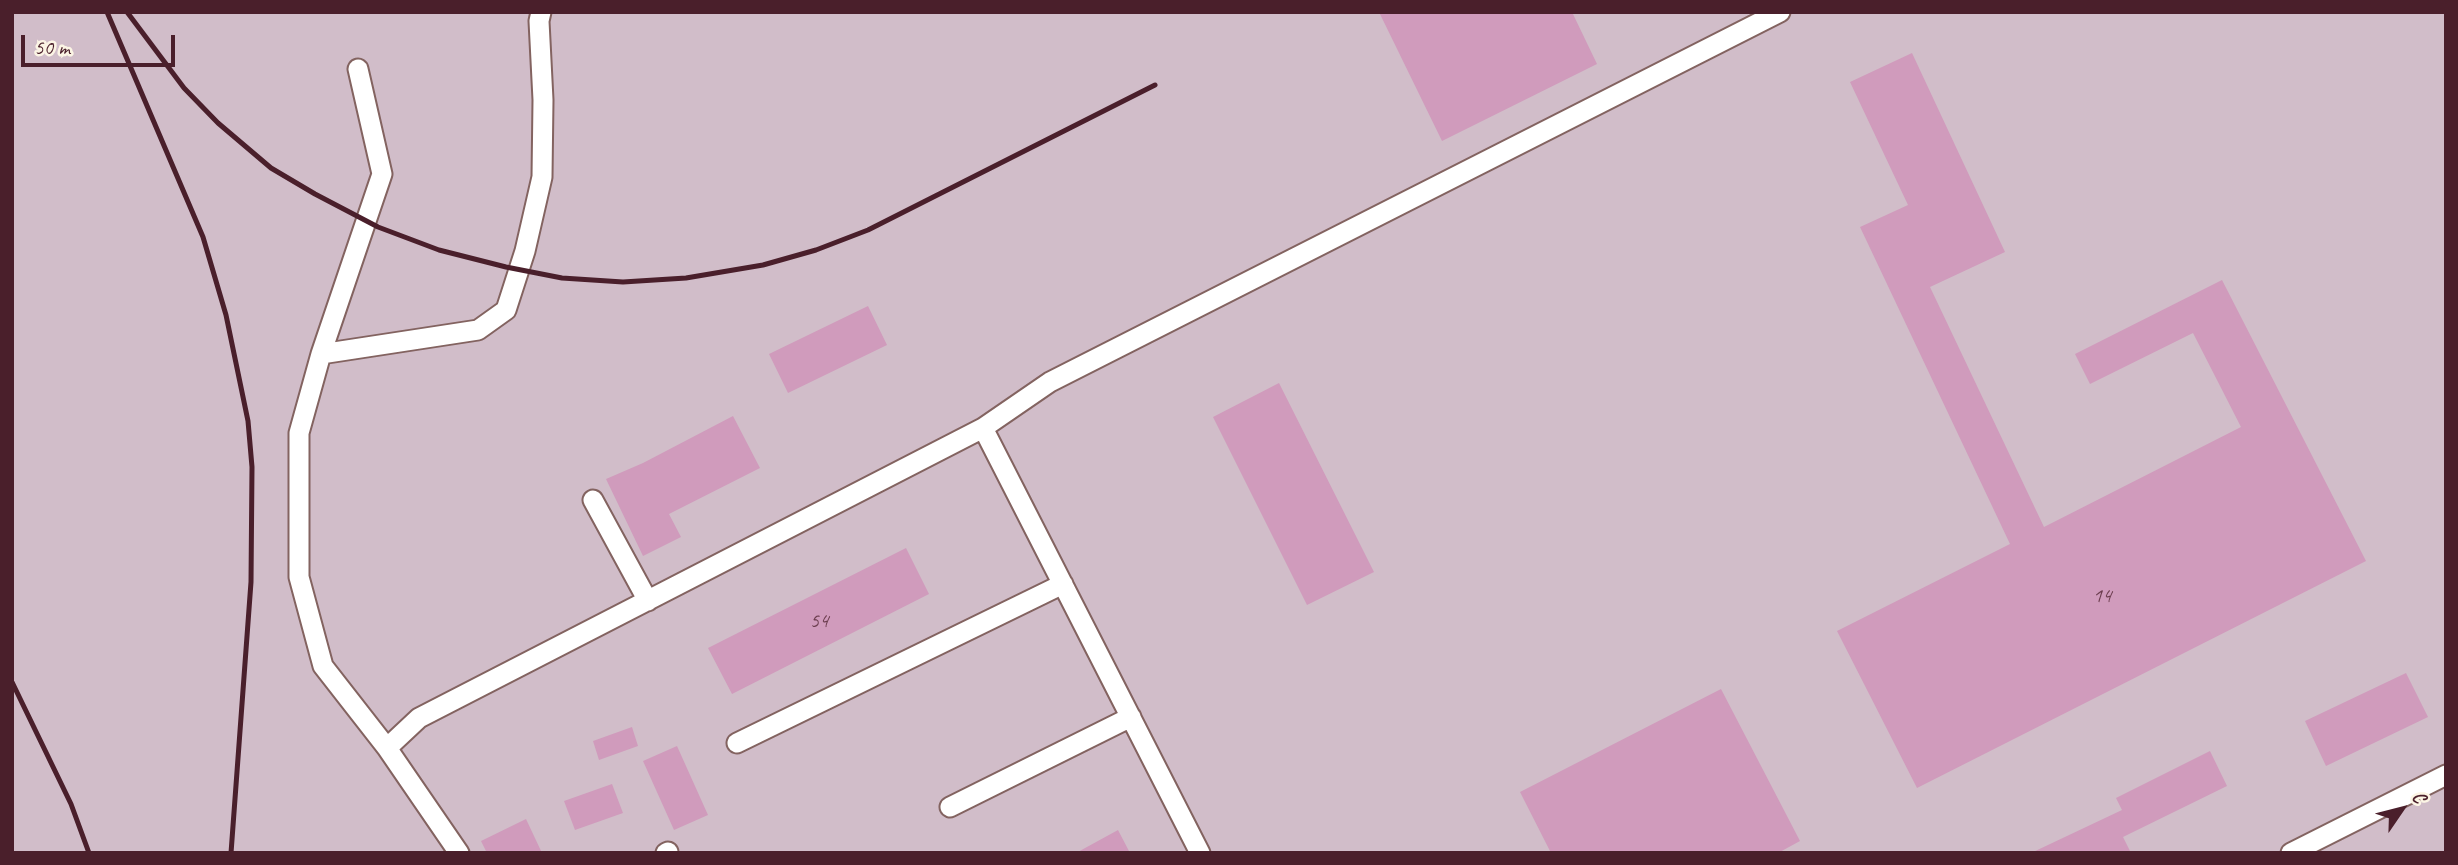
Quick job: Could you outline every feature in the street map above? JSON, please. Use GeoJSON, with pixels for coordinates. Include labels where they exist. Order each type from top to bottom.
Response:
{"type":"FeatureCollection","features":[{"type":"Feature","properties":{"kind":"street"},"geometry":{"type":"LineString","coordinates":[[321,354],[478,330],[506,310],[525,251],[542,177],[541,12]]}},
{"type":"Feature","properties":{"kind":"street"},"geometry":{"type":"LineString","coordinates":[[387,748],[419,718],[984,428],[1051,382],[1780,12]]}},
{"type":"Feature","properties":{"kind":"street"},"geometry":{"type":"LineString","coordinates":[[358,69],[383,174],[321,354],[299,433],[299,577],[323,666],[387,748],[459,853]]}},
{"type":"Feature","properties":{"kind":"street"},"geometry":{"type":"LineString","coordinates":[[984,428],[1200,853]]}},
{"type":"Feature","properties":{"kind":"street"},"geometry":{"type":"LineString","coordinates":[[593,500],[648,601]]}},
{"type":"Feature","properties":{"kind":"street"},"geometry":{"type":"LineString","coordinates":[[737,743],[1063,584]]}},
{"type":"Feature","properties":{"kind":"street"},"geometry":{"type":"LineString","coordinates":[[950,807],[1131,717]]}},
{"type":"Feature","properties":{"kind":"street"},"geometry":{"type":"LineString","coordinates":[[2291,853],[2446,775]]}},
{"type":"Feature","properties":{"kind":"shaded area"},"geometry":{"type":"Polygon","coordinates":[[[12,12],[2446,12],[2446,853],[12,853],[12,12]]]}},
{"type":"Feature","properties":{"kind":"building"},"geometry":{"type":"Polygon","coordinates":[[[1379,12],[1572,12],[1597,64],[1442,141],[1379,12]]]}},
{"type":"Feature","properties":{"kind":"building"},"geometry":{"type":"Polygon","coordinates":[[[1912,53],[2005,252],[1930,287],[2044,527],[2241,427],[2193,333],[2090,384],[2075,354],[2222,280],[2366,561],[1917,788],[1837,631],[2010,544],[1860,227],[1908,205],[1850,82],[1912,53]]]}},
{"type":"Feature","properties":{"kind":"building"},"geometry":{"type":"Polygon","coordinates":[[[868,306],[887,345],[788,393],[769,354],[868,306]]]}},
{"type":"Feature","properties":{"kind":"building"},"geometry":{"type":"Polygon","coordinates":[[[1279,383],[1374,572],[1307,605],[1213,417],[1279,383]]]}},
{"type":"Feature","properties":{"kind":"building"},"geometry":{"type":"Polygon","coordinates":[[[733,416],[760,468],[669,514],[681,537],[643,556],[606,479],[643,463],[733,416]]]}},
{"type":"Feature","properties":{"kind":"building"},"geometry":{"type":"Polygon","coordinates":[[[906,548],[929,594],[732,694],[708,648],[906,548]]]}},
{"type":"Feature","properties":{"kind":"building"},"geometry":{"type":"Polygon","coordinates":[[[2406,673],[2428,717],[2326,766],[2305,721],[2406,673]]]}},
{"type":"Feature","properties":{"kind":"building"},"geometry":{"type":"Polygon","coordinates":[[[1721,689],[1800,841],[1778,853],[1551,853],[1520,792],[1721,689]]]}},
{"type":"Feature","properties":{"kind":"building"},"geometry":{"type":"Polygon","coordinates":[[[632,727],[638,746],[599,760],[593,741],[632,727]]]}},
{"type":"Feature","properties":{"kind":"building"},"geometry":{"type":"Polygon","coordinates":[[[677,746],[708,815],[674,830],[643,761],[677,746]]]}},
{"type":"Feature","properties":{"kind":"building"},"geometry":{"type":"Polygon","coordinates":[[[2210,751],[2227,786],[2123,837],[2131,853],[2031,853],[2122,810],[2116,798],[2210,751]]]}},
{"type":"Feature","properties":{"kind":"building"},"geometry":{"type":"Polygon","coordinates":[[[612,784],[623,813],[575,830],[564,801],[612,784]]]}},
{"type":"Feature","properties":{"kind":"building"},"geometry":{"type":"Polygon","coordinates":[[[526,819],[542,853],[487,853],[481,841],[526,819]]]}},
{"type":"Feature","properties":{"kind":"building"},"geometry":{"type":"Polygon","coordinates":[[[1118,830],[1130,853],[1076,853],[1118,830]]]}},
{"type":"Feature","properties":{"kind":"railway"},"geometry":{"type":"LineString","coordinates":[[107,12],[203,237],[226,315],[248,421],[252,467],[251,582],[231,853]]}},
{"type":"Feature","properties":{"kind":"railway"},"geometry":{"type":"LineString","coordinates":[[127,12],[184,88],[218,123],[271,168],[378,227],[439,250],[562,278],[623,282],[686,278],[763,265],[816,250],[868,230],[1155,85]]}},
{"type":"Feature","properties":{"kind":"railway"},"geometry":{"type":"LineString","coordinates":[[12,682],[71,804],[89,853]]}}]}
